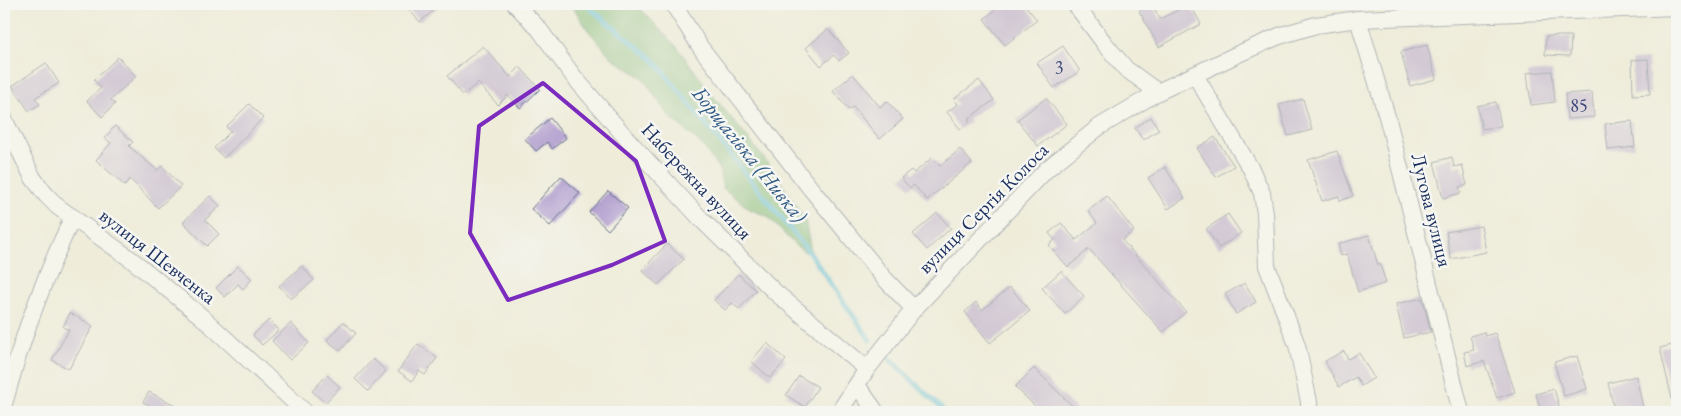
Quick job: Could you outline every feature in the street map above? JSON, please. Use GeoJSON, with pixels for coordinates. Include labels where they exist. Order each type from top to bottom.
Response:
{"type":"FeatureCollection","features":[{"type":"Feature","properties":{"kind":"street","name":"Набережна вулиця"},"geometry":{"type":"LineString","coordinates":[[515,4],[539,29],[574,77],[628,140],[701,219],[775,292],[867,369]]}},
{"type":"Feature","properties":{"kind":"street"},"geometry":{"type":"LineString","coordinates":[[673,4],[701,48],[811,189],[884,278],[914,309]]}},
{"type":"Feature","properties":{"kind":"street"},"geometry":{"type":"LineString","coordinates":[[1075,4],[1104,44],[1126,69],[1158,92]]}},
{"type":"Feature","properties":{"kind":"street","name":"вулиця Сергія Колоса"},"geometry":{"type":"LineString","coordinates":[[839,412],[867,369],[914,309],[1047,168],[1099,127],[1158,92],[1280,36],[1316,25],[1358,19],[1534,8],[1677,6]]}},
{"type":"Feature","properties":{"kind":"street","name":"Лугова вулиця"},"geometry":{"type":"LineString","coordinates":[[1358,19],[1388,120],[1461,412]]}},
{"type":"Feature","properties":{"kind":"street"},"geometry":{"type":"LineString","coordinates":[[1195,75],[1242,154],[1262,193],[1265,213],[1267,266],[1297,345],[1309,402],[1309,412]]}},
{"type":"Feature","properties":{"kind":"street","name":"вулиця Шевченка"},"geometry":{"type":"LineString","coordinates":[[4,119],[34,178],[52,201],[132,260],[202,317],[305,412]]}},
{"type":"Feature","properties":{"kind":"street"},"geometry":{"type":"LineString","coordinates":[[4,404],[12,372],[34,308],[60,242],[73,217]]}},
{"type":"Feature","properties":{"kind":"street"},"geometry":{"type":"LineString","coordinates":[[857,384],[876,412]]}},
{"type":"Feature","properties":{"kind":"highlighted area"},"geometry":{"type":"Polygon","coordinates":[[[543,83],[636,161],[665,241],[612,265],[508,300],[470,233],[479,126],[543,83]]]}},
{"type":"Feature","properties":{"kind":"green space"},"geometry":{"type":"Polygon","coordinates":[[[571,4],[636,4],[677,47],[714,97],[772,168],[805,220],[812,256],[796,246],[767,216],[751,210],[723,188],[719,169],[703,146],[667,114],[643,78],[612,58],[588,30],[571,4]]]}},
{"type":"Feature","properties":{"kind":"building"},"geometry":{"type":"Polygon","coordinates":[[[404,4],[441,4],[420,22],[404,4]]]}},
{"type":"Feature","properties":{"kind":"building"},"geometry":{"type":"Polygon","coordinates":[[[1002,4],[1024,4],[1037,20],[1005,45],[984,19],[1002,4]]]}},
{"type":"Feature","properties":{"kind":"building"},"geometry":{"type":"Polygon","coordinates":[[[1152,4],[1160,19],[1190,4],[1201,24],[1159,47],[1139,11],[1152,4]]]}},
{"type":"Feature","properties":{"kind":"building"},"geometry":{"type":"Polygon","coordinates":[[[828,29],[849,53],[839,61],[834,55],[821,66],[806,48],[828,29]]]}},
{"type":"Feature","properties":{"kind":"building"},"geometry":{"type":"Polygon","coordinates":[[[1546,36],[1571,36],[1570,56],[1545,55],[1546,36]]]}},
{"type":"Feature","properties":{"kind":"building"},"geometry":{"type":"Polygon","coordinates":[[[1427,45],[1436,79],[1410,86],[1401,52],[1427,45]]]}},
{"type":"Feature","properties":{"kind":"building"},"geometry":{"type":"Polygon","coordinates":[[[483,46],[510,77],[520,67],[540,89],[520,108],[508,95],[498,105],[478,83],[463,95],[447,76],[483,46]]]}},
{"type":"Feature","properties":{"kind":"building"},"geometry":{"type":"Polygon","coordinates":[[[1063,46],[1080,71],[1054,88],[1037,63],[1063,46]]]}},
{"type":"Feature","properties":{"kind":"building"},"geometry":{"type":"Polygon","coordinates":[[[118,57],[136,76],[111,100],[115,104],[102,117],[87,101],[101,88],[94,80],[118,57]]]}},
{"type":"Feature","properties":{"kind":"building"},"geometry":{"type":"Polygon","coordinates":[[[1648,59],[1650,94],[1633,95],[1632,60],[1648,59]]]}},
{"type":"Feature","properties":{"kind":"building"},"geometry":{"type":"Polygon","coordinates":[[[46,63],[59,83],[35,98],[40,104],[29,111],[12,86],[46,63]]]}},
{"type":"Feature","properties":{"kind":"building"},"geometry":{"type":"Polygon","coordinates":[[[1552,71],[1555,102],[1531,105],[1527,73],[1552,71]]]}},
{"type":"Feature","properties":{"kind":"building"},"geometry":{"type":"Polygon","coordinates":[[[853,74],[880,107],[887,101],[903,119],[880,139],[853,107],[849,110],[833,91],[853,74]]]}},
{"type":"Feature","properties":{"kind":"building"},"geometry":{"type":"Polygon","coordinates":[[[979,80],[994,100],[968,119],[970,122],[960,129],[947,112],[958,104],[954,99],[979,80]]]}},
{"type":"Feature","properties":{"kind":"building"},"geometry":{"type":"Polygon","coordinates":[[[1592,92],[1594,117],[1567,119],[1565,94],[1592,92]]]}},
{"type":"Feature","properties":{"kind":"building"},"geometry":{"type":"Polygon","coordinates":[[[1046,98],[1067,124],[1038,146],[1017,120],[1046,98]]]}},
{"type":"Feature","properties":{"kind":"building"},"geometry":{"type":"Polygon","coordinates":[[[1303,99],[1312,130],[1288,136],[1279,105],[1303,99]]]}},
{"type":"Feature","properties":{"kind":"building"},"geometry":{"type":"Polygon","coordinates":[[[1496,102],[1501,126],[1482,129],[1477,106],[1496,102]]]}},
{"type":"Feature","properties":{"kind":"building"},"geometry":{"type":"Polygon","coordinates":[[[249,104],[263,118],[224,158],[214,148],[231,131],[226,127],[249,104]]]}},
{"type":"Feature","properties":{"kind":"building"},"geometry":{"type":"Polygon","coordinates":[[[1151,117],[1159,130],[1143,140],[1135,128],[1151,117]]]}},
{"type":"Feature","properties":{"kind":"building"},"geometry":{"type":"Polygon","coordinates":[[[550,118],[566,138],[552,149],[547,142],[536,151],[525,139],[550,118]]]}},
{"type":"Feature","properties":{"kind":"building"},"geometry":{"type":"Polygon","coordinates":[[[1632,121],[1635,147],[1608,150],[1605,124],[1632,121]]]}},
{"type":"Feature","properties":{"kind":"building"},"geometry":{"type":"Polygon","coordinates":[[[115,126],[133,142],[129,146],[157,170],[162,166],[181,186],[158,208],[130,179],[125,186],[96,160],[111,143],[105,138],[115,126]]]}},
{"type":"Feature","properties":{"kind":"building"},"geometry":{"type":"Polygon","coordinates":[[[1215,137],[1234,166],[1216,177],[1197,148],[1215,137]]]}},
{"type":"Feature","properties":{"kind":"building"},"geometry":{"type":"Polygon","coordinates":[[[960,149],[972,163],[927,200],[914,185],[910,188],[901,178],[911,170],[914,173],[932,158],[940,166],[960,149]]]}},
{"type":"Feature","properties":{"kind":"building"},"geometry":{"type":"Polygon","coordinates":[[[1337,151],[1353,196],[1340,201],[1339,196],[1322,201],[1308,160],[1337,151]]]}},
{"type":"Feature","properties":{"kind":"building"},"geometry":{"type":"Polygon","coordinates":[[[1452,157],[1454,167],[1462,165],[1467,185],[1459,187],[1461,193],[1443,198],[1434,162],[1452,157]]]}},
{"type":"Feature","properties":{"kind":"building"},"geometry":{"type":"Polygon","coordinates":[[[1165,167],[1185,198],[1168,209],[1148,178],[1165,167]]]}},
{"type":"Feature","properties":{"kind":"building"},"geometry":{"type":"Polygon","coordinates":[[[561,176],[580,193],[550,226],[531,209],[561,176]]]}},
{"type":"Feature","properties":{"kind":"building"},"geometry":{"type":"Polygon","coordinates":[[[608,191],[628,208],[608,230],[589,212],[608,191]]]}},
{"type":"Feature","properties":{"kind":"building"},"geometry":{"type":"Polygon","coordinates":[[[210,196],[220,206],[205,220],[219,234],[207,246],[183,222],[210,196]]]}},
{"type":"Feature","properties":{"kind":"building"},"geometry":{"type":"Polygon","coordinates":[[[1107,196],[1134,231],[1122,240],[1186,312],[1163,332],[1089,249],[1068,267],[1049,245],[1055,240],[1049,233],[1061,223],[1076,240],[1097,223],[1088,211],[1107,196]]]}},
{"type":"Feature","properties":{"kind":"building"},"geometry":{"type":"Polygon","coordinates":[[[937,213],[951,228],[927,250],[913,234],[937,213]]]}},
{"type":"Feature","properties":{"kind":"building"},"geometry":{"type":"Polygon","coordinates":[[[1228,214],[1241,233],[1219,248],[1206,229],[1228,214]]]}},
{"type":"Feature","properties":{"kind":"building"},"geometry":{"type":"Polygon","coordinates":[[[1481,226],[1486,252],[1451,259],[1446,232],[1481,226]]]}},
{"type":"Feature","properties":{"kind":"building"},"geometry":{"type":"Polygon","coordinates":[[[1369,235],[1378,265],[1380,264],[1386,283],[1358,292],[1347,254],[1341,256],[1338,244],[1369,235]]]}},
{"type":"Feature","properties":{"kind":"building"},"geometry":{"type":"Polygon","coordinates":[[[667,244],[684,259],[658,285],[642,270],[667,244]]]}},
{"type":"Feature","properties":{"kind":"building"},"geometry":{"type":"Polygon","coordinates":[[[238,266],[252,279],[243,289],[238,284],[225,297],[216,288],[238,266]]]}},
{"type":"Feature","properties":{"kind":"building"},"geometry":{"type":"Polygon","coordinates":[[[302,266],[314,280],[291,299],[279,286],[302,266]]]}},
{"type":"Feature","properties":{"kind":"building"},"geometry":{"type":"Polygon","coordinates":[[[1061,271],[1084,296],[1065,314],[1042,288],[1061,271]]]}},
{"type":"Feature","properties":{"kind":"building"},"geometry":{"type":"Polygon","coordinates":[[[738,274],[756,290],[739,309],[732,303],[725,310],[714,300],[738,274]]]}},
{"type":"Feature","properties":{"kind":"building"},"geometry":{"type":"Polygon","coordinates":[[[1245,283],[1256,302],[1236,314],[1225,294],[1245,283]]]}},
{"type":"Feature","properties":{"kind":"building"},"geometry":{"type":"Polygon","coordinates":[[[1010,287],[1030,311],[990,343],[965,312],[976,302],[982,310],[1010,287]]]}},
{"type":"Feature","properties":{"kind":"building"},"geometry":{"type":"Polygon","coordinates":[[[1422,298],[1431,332],[1404,338],[1396,304],[1422,298]]]}},
{"type":"Feature","properties":{"kind":"building"},"geometry":{"type":"Polygon","coordinates":[[[70,313],[93,326],[69,369],[52,360],[69,330],[63,327],[70,313]]]}},
{"type":"Feature","properties":{"kind":"building"},"geometry":{"type":"Polygon","coordinates":[[[269,320],[279,330],[262,345],[253,335],[269,320]]]}},
{"type":"Feature","properties":{"kind":"building"},"geometry":{"type":"Polygon","coordinates":[[[343,322],[356,333],[340,351],[327,340],[343,322]]]}},
{"type":"Feature","properties":{"kind":"building"},"geometry":{"type":"Polygon","coordinates":[[[291,323],[309,343],[290,360],[272,341],[291,323]]]}},
{"type":"Feature","properties":{"kind":"building"},"geometry":{"type":"Polygon","coordinates":[[[1484,332],[1485,336],[1495,333],[1515,392],[1497,398],[1484,361],[1467,366],[1464,352],[1474,350],[1470,336],[1484,332]]]}},
{"type":"Feature","properties":{"kind":"building"},"geometry":{"type":"Polygon","coordinates":[[[767,343],[786,360],[770,378],[751,361],[767,343]]]}},
{"type":"Feature","properties":{"kind":"building"},"geometry":{"type":"Polygon","coordinates":[[[418,344],[437,358],[425,375],[419,371],[412,381],[398,371],[418,344]]]}},
{"type":"Feature","properties":{"kind":"building"},"geometry":{"type":"Polygon","coordinates":[[[1677,344],[1677,398],[1672,399],[1660,348],[1677,344]]]}},
{"type":"Feature","properties":{"kind":"building"},"geometry":{"type":"Polygon","coordinates":[[[1344,351],[1348,359],[1359,353],[1374,378],[1361,386],[1356,377],[1339,387],[1325,361],[1344,351]]]}},
{"type":"Feature","properties":{"kind":"building"},"geometry":{"type":"Polygon","coordinates":[[[1577,356],[1587,389],[1564,396],[1554,362],[1577,356]]]}},
{"type":"Feature","properties":{"kind":"building"},"geometry":{"type":"Polygon","coordinates":[[[373,359],[386,371],[368,391],[355,379],[373,359]]]}},
{"type":"Feature","properties":{"kind":"building"},"geometry":{"type":"Polygon","coordinates":[[[1034,368],[1079,412],[1041,412],[1015,387],[1034,368]]]}},
{"type":"Feature","properties":{"kind":"building"},"geometry":{"type":"Polygon","coordinates":[[[327,375],[340,387],[325,403],[312,391],[327,375]]]}},
{"type":"Feature","properties":{"kind":"building"},"geometry":{"type":"Polygon","coordinates":[[[799,376],[818,387],[805,407],[786,395],[799,376]]]}},
{"type":"Feature","properties":{"kind":"building"},"geometry":{"type":"Polygon","coordinates":[[[1636,376],[1644,412],[1615,412],[1608,383],[1636,376]]]}},
{"type":"Feature","properties":{"kind":"building"},"geometry":{"type":"Polygon","coordinates":[[[1554,389],[1561,412],[1541,412],[1536,394],[1554,389]]]}},
{"type":"Feature","properties":{"kind":"building"},"geometry":{"type":"Polygon","coordinates":[[[149,392],[189,412],[146,412],[149,405],[143,402],[149,392]]]}},
{"type":"Feature","properties":{"kind":"waterway","name":"Борщагівка (Нивка)"},"geometry":{"type":"LineString","coordinates":[[588,4],[592,10],[654,60],[812,256],[870,340]]}},
{"type":"Feature","properties":{"kind":"waterway","name":"Борщагівка (Нивка)"},"geometry":{"type":"LineString","coordinates":[[890,359],[945,412]]}}]}
